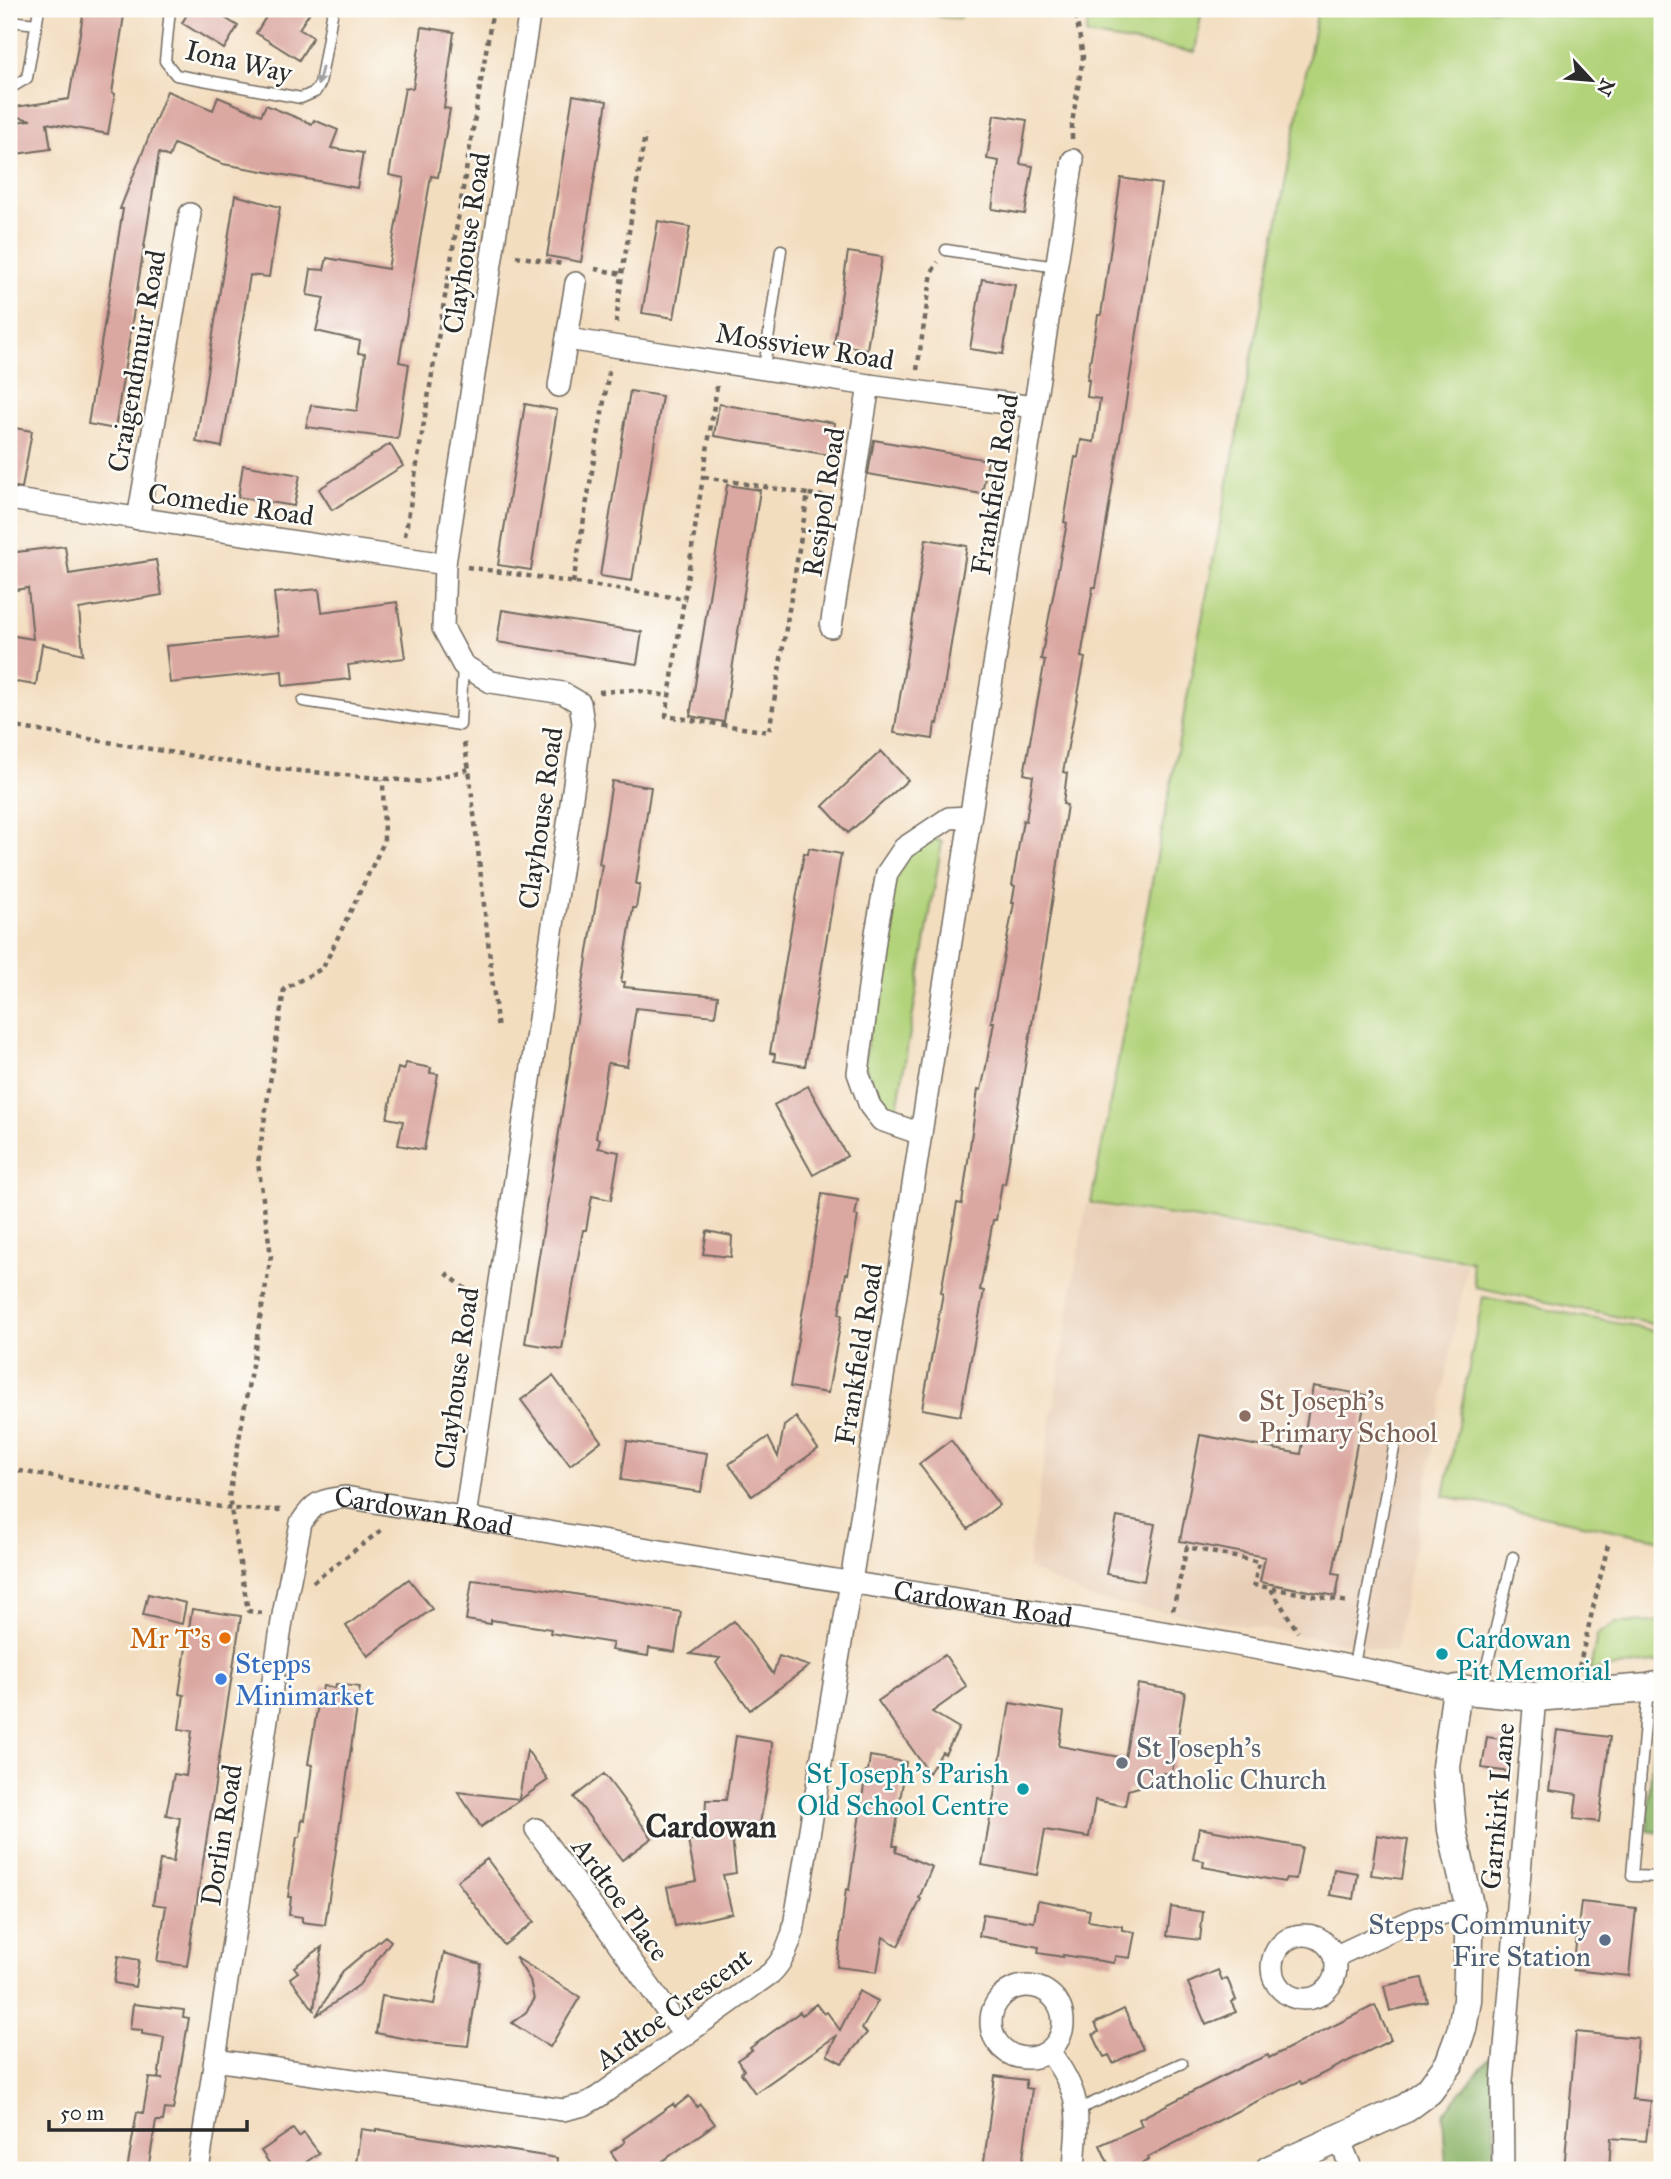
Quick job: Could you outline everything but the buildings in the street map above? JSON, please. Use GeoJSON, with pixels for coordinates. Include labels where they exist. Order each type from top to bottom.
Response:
{"type":"FeatureCollection","features":[{"type":"Feature","properties":{"kind":"street","name":"Clayhouse Road"},"geometry":{"type":"LineString","coordinates":[[465,1517],[583,723],[580,703],[563,693],[491,682],[463,664],[443,628],[445,564],[530,9]]}},
{"type":"Feature","properties":{"kind":"street","name":"Frankfield Road"},"geometry":{"type":"LineString","coordinates":[[851,1582],[1073,160]]}},
{"type":"Feature","properties":{"kind":"street","name":"Craigendmuir Road"},"geometry":{"type":"LineString","coordinates":[[138,519],[190,214]]}},
{"type":"Feature","properties":{"kind":"street"},"geometry":{"type":"LineString","coordinates":[[559,386],[576,272]]}},
{"type":"Feature","properties":{"kind":"street","name":"Mossview Road"},"geometry":{"type":"LineString","coordinates":[[567,338],[869,386],[1034,407]]}},
{"type":"Feature","properties":{"kind":"street","name":"Resipol Road"},"geometry":{"type":"LineString","coordinates":[[831,627],[869,386]]}},
{"type":"Feature","properties":{"kind":"street","name":"Comedie Road"},"geometry":{"type":"LineString","coordinates":[[9,499],[445,564]]}},
{"type":"Feature","properties":{"kind":"street"},"geometry":{"type":"LineString","coordinates":[[921,1134],[881,1120],[870,1106],[858,1073],[876,933],[887,873],[904,848],[949,818],[970,817]]}},
{"type":"Feature","properties":{"kind":"street","name":"Cardowan Road"},"geometry":{"type":"LineString","coordinates":[[309,1510],[320,1501],[345,1497],[1169,1632],[1354,1665],[1469,1690],[1535,1697],[1573,1696],[1655,1686]]}},
{"type":"Feature","properties":{"kind":"street","name":"Dorlin Road"},"geometry":{"type":"LineString","coordinates":[[198,2170],[284,1609],[301,1523],[309,1510]]}},
{"type":"Feature","properties":{"kind":"street","name":"Ardtoe Crescent"},"geometry":{"type":"LineString","coordinates":[[215,2060],[563,2110],[584,2105],[598,2097],[771,1973],[788,1951],[793,1932],[851,1582]]}},
{"type":"Feature","properties":{"kind":"street"},"geometry":{"type":"LineString","coordinates":[[1269,2170],[1406,2108],[1429,2091],[1449,2064],[1462,2029],[1467,2000],[1470,1909],[1452,1830],[1446,1767],[1469,1690]]}},
{"type":"Feature","properties":{"kind":"street","name":"Garnkirk Lane"},"geometry":{"type":"LineString","coordinates":[[1503,2170],[1502,2082],[1535,1697]]}},
{"type":"Feature","properties":{"kind":"street","name":"Ardtoe Place"},"geometry":{"type":"LineString","coordinates":[[536,1829],[685,2036]]}},
{"type":"Feature","properties":{"kind":"street"},"geometry":{"type":"LineString","coordinates":[[1334,1957],[1417,1918],[1470,1909]]}},
{"type":"Feature","properties":{"kind":"street"},"geometry":{"type":"LineString","coordinates":[[1049,2051],[1072,2086],[1077,2110],[1074,2170]]}},
{"type":"Feature","properties":{"kind":"street"},"geometry":{"type":"LineString","coordinates":[[1339,2139],[1352,2170]]}},
{"type":"Feature","properties":{"kind":"lane"},"geometry":{"type":"LineString","coordinates":[[9,89],[27,78],[39,9]]}},
{"type":"Feature","properties":{"kind":"lane","name":"Iona Way"},"geometry":{"type":"LineString","coordinates":[[170,9],[165,61],[176,75],[301,98],[314,92],[320,84],[333,9]]}},
{"type":"Feature","properties":{"kind":"lane"},"geometry":{"type":"LineString","coordinates":[[9,20],[37,24]]}},
{"type":"Feature","properties":{"kind":"lane"},"geometry":{"type":"LineString","coordinates":[[764,368],[781,250]]}},
{"type":"Feature","properties":{"kind":"lane"},"geometry":{"type":"LineString","coordinates":[[946,250],[1056,267]]}},
{"type":"Feature","properties":{"kind":"lane"},"geometry":{"type":"LineString","coordinates":[[303,701],[460,725],[463,664]]}},
{"type":"Feature","properties":{"kind":"lane"},"geometry":{"type":"LineString","coordinates":[[1354,1665],[1396,1437]]}},
{"type":"Feature","properties":{"kind":"lane"},"geometry":{"type":"LineString","coordinates":[[1469,1690],[1513,1557]]}},
{"type":"Feature","properties":{"kind":"lane"},"geometry":{"type":"LineString","coordinates":[[1655,1686],[1632,1875],[1662,1877]]}},
{"type":"Feature","properties":{"kind":"lane"},"geometry":{"type":"LineString","coordinates":[[1077,2110],[1182,2063]]}},
{"type":"Feature","properties":{"kind":"path"},"geometry":{"type":"LineString","coordinates":[[402,558],[493,9]]}},
{"type":"Feature","properties":{"kind":"path"},"geometry":{"type":"LineString","coordinates":[[1073,160],[1072,123],[1083,57],[1075,9]]}},
{"type":"Feature","properties":{"kind":"path"},"geometry":{"type":"LineString","coordinates":[[914,391],[932,272],[946,250]]}},
{"type":"Feature","properties":{"kind":"path"},"geometry":{"type":"LineString","coordinates":[[493,252],[576,272],[622,274]]}},
{"type":"Feature","properties":{"kind":"path"},"geometry":{"type":"LineString","coordinates":[[721,361],[666,716],[769,732],[808,494]]}},
{"type":"Feature","properties":{"kind":"path"},"geometry":{"type":"LineString","coordinates":[[704,477],[851,501]]}},
{"type":"Feature","properties":{"kind":"path"},"geometry":{"type":"LineString","coordinates":[[445,564],[686,599]]}},
{"type":"Feature","properties":{"kind":"path"},"geometry":{"type":"LineString","coordinates":[[634,690],[668,696]]}},
{"type":"Feature","properties":{"kind":"path"},"geometry":{"type":"LineString","coordinates":[[460,725],[469,769],[498,1031]]}},
{"type":"Feature","properties":{"kind":"path"},"geometry":{"type":"LineString","coordinates":[[9,726],[268,768],[383,779],[422,782],[469,769]]}},
{"type":"Feature","properties":{"kind":"path"},"geometry":{"type":"LineString","coordinates":[[383,779],[384,842],[323,968],[284,989],[258,1163],[271,1256],[229,1497],[248,1611],[284,1609],[410,1508]]}},
{"type":"Feature","properties":{"kind":"path"},"geometry":{"type":"LineString","coordinates":[[446,1273],[494,1312]]}},
{"type":"Feature","properties":{"kind":"path"},"geometry":{"type":"LineString","coordinates":[[9,1469],[232,1509],[309,1510]]}},
{"type":"Feature","properties":{"kind":"path"},"geometry":{"type":"LineString","coordinates":[[1573,1696],[1608,1545]]}},
{"type":"Feature","properties":{"kind":"path"},"geometry":{"type":"LineString","coordinates":[[1169,1632],[1187,1547],[1259,1562],[1254,1585],[1365,1605]]}},
{"type":"Feature","properties":{"kind":"path"},"geometry":{"type":"LineString","coordinates":[[1271,1588],[1314,1658]]}},
{"type":"Feature","properties":{"kind":"shaded area","name":"St Joseph's Primary School"},"geometry":{"type":"Polygon","coordinates":[[[1086,1205],[1467,1264],[1395,1652],[1092,1599],[1027,1568],[1086,1205]]]}},
{"type":"Feature","properties":{"kind":"green space"},"geometry":{"type":"Polygon","coordinates":[[[928,9],[961,9],[960,18],[939,17],[928,9]]]}},
{"type":"Feature","properties":{"kind":"green space"},"geometry":{"type":"Polygon","coordinates":[[[1090,9],[1202,9],[1195,52],[1086,35],[1090,9]]]}},
{"type":"Feature","properties":{"kind":"green space"},"geometry":{"type":"Polygon","coordinates":[[[1318,9],[1662,9],[1662,1326],[1475,1287],[1471,1261],[1091,1203],[1318,9]]]}},
{"type":"Feature","properties":{"kind":"green space"},"geometry":{"type":"Polygon","coordinates":[[[931,838],[942,842],[897,1109],[888,1109],[879,1101],[864,1064],[895,872],[904,858],[931,838]]]}},
{"type":"Feature","properties":{"kind":"green space"},"geometry":{"type":"Polygon","coordinates":[[[1483,1297],[1662,1332],[1662,1540],[1444,1496],[1483,1297]]]}},
{"type":"Feature","properties":{"kind":"green space"},"geometry":{"type":"Polygon","coordinates":[[[1662,1620],[1662,1662],[1590,1670],[1597,1635],[1615,1623],[1662,1620]]]}},
{"type":"Feature","properties":{"kind":"green space"},"geometry":{"type":"Polygon","coordinates":[[[1662,1706],[1662,1833],[1647,1831],[1655,1707],[1662,1706]]]}},
{"type":"Feature","properties":{"kind":"green space"},"geometry":{"type":"Polygon","coordinates":[[[1492,2055],[1495,2170],[1446,2170],[1443,2114],[1492,2055]]]}},
{"type":"Feature","properties":{"kind":"place","name":"St Joseph's Primary School"},"geometry":{"type":"Point","coordinates":[1245,1416]}},
{"type":"Feature","properties":{"kind":"place","name":"Mr T's"},"geometry":{"type":"Point","coordinates":[225,1638]}},
{"type":"Feature","properties":{"kind":"place","name":"Cardowan Pit Memorial"},"geometry":{"type":"Point","coordinates":[1442,1654]}},
{"type":"Feature","properties":{"kind":"place","name":"Stepps Minimarket"},"geometry":{"type":"Point","coordinates":[221,1679]}},
{"type":"Feature","properties":{"kind":"place","name":"St Joseph's Catholic Church"},"geometry":{"type":"Point","coordinates":[1122,1763]}},
{"type":"Feature","properties":{"kind":"place","name":"St Joseph's Parish Old School Centre"},"geometry":{"type":"Point","coordinates":[1023,1789]}},
{"type":"Feature","properties":{"kind":"place","name":"Stepps Community Fire Station"},"geometry":{"type":"Point","coordinates":[1605,1940]}},
{"type":"Feature","properties":{"kind":"district","name":"Cardowan"},"geometry":{"type":"Point","coordinates":[711,1826]}}]}
